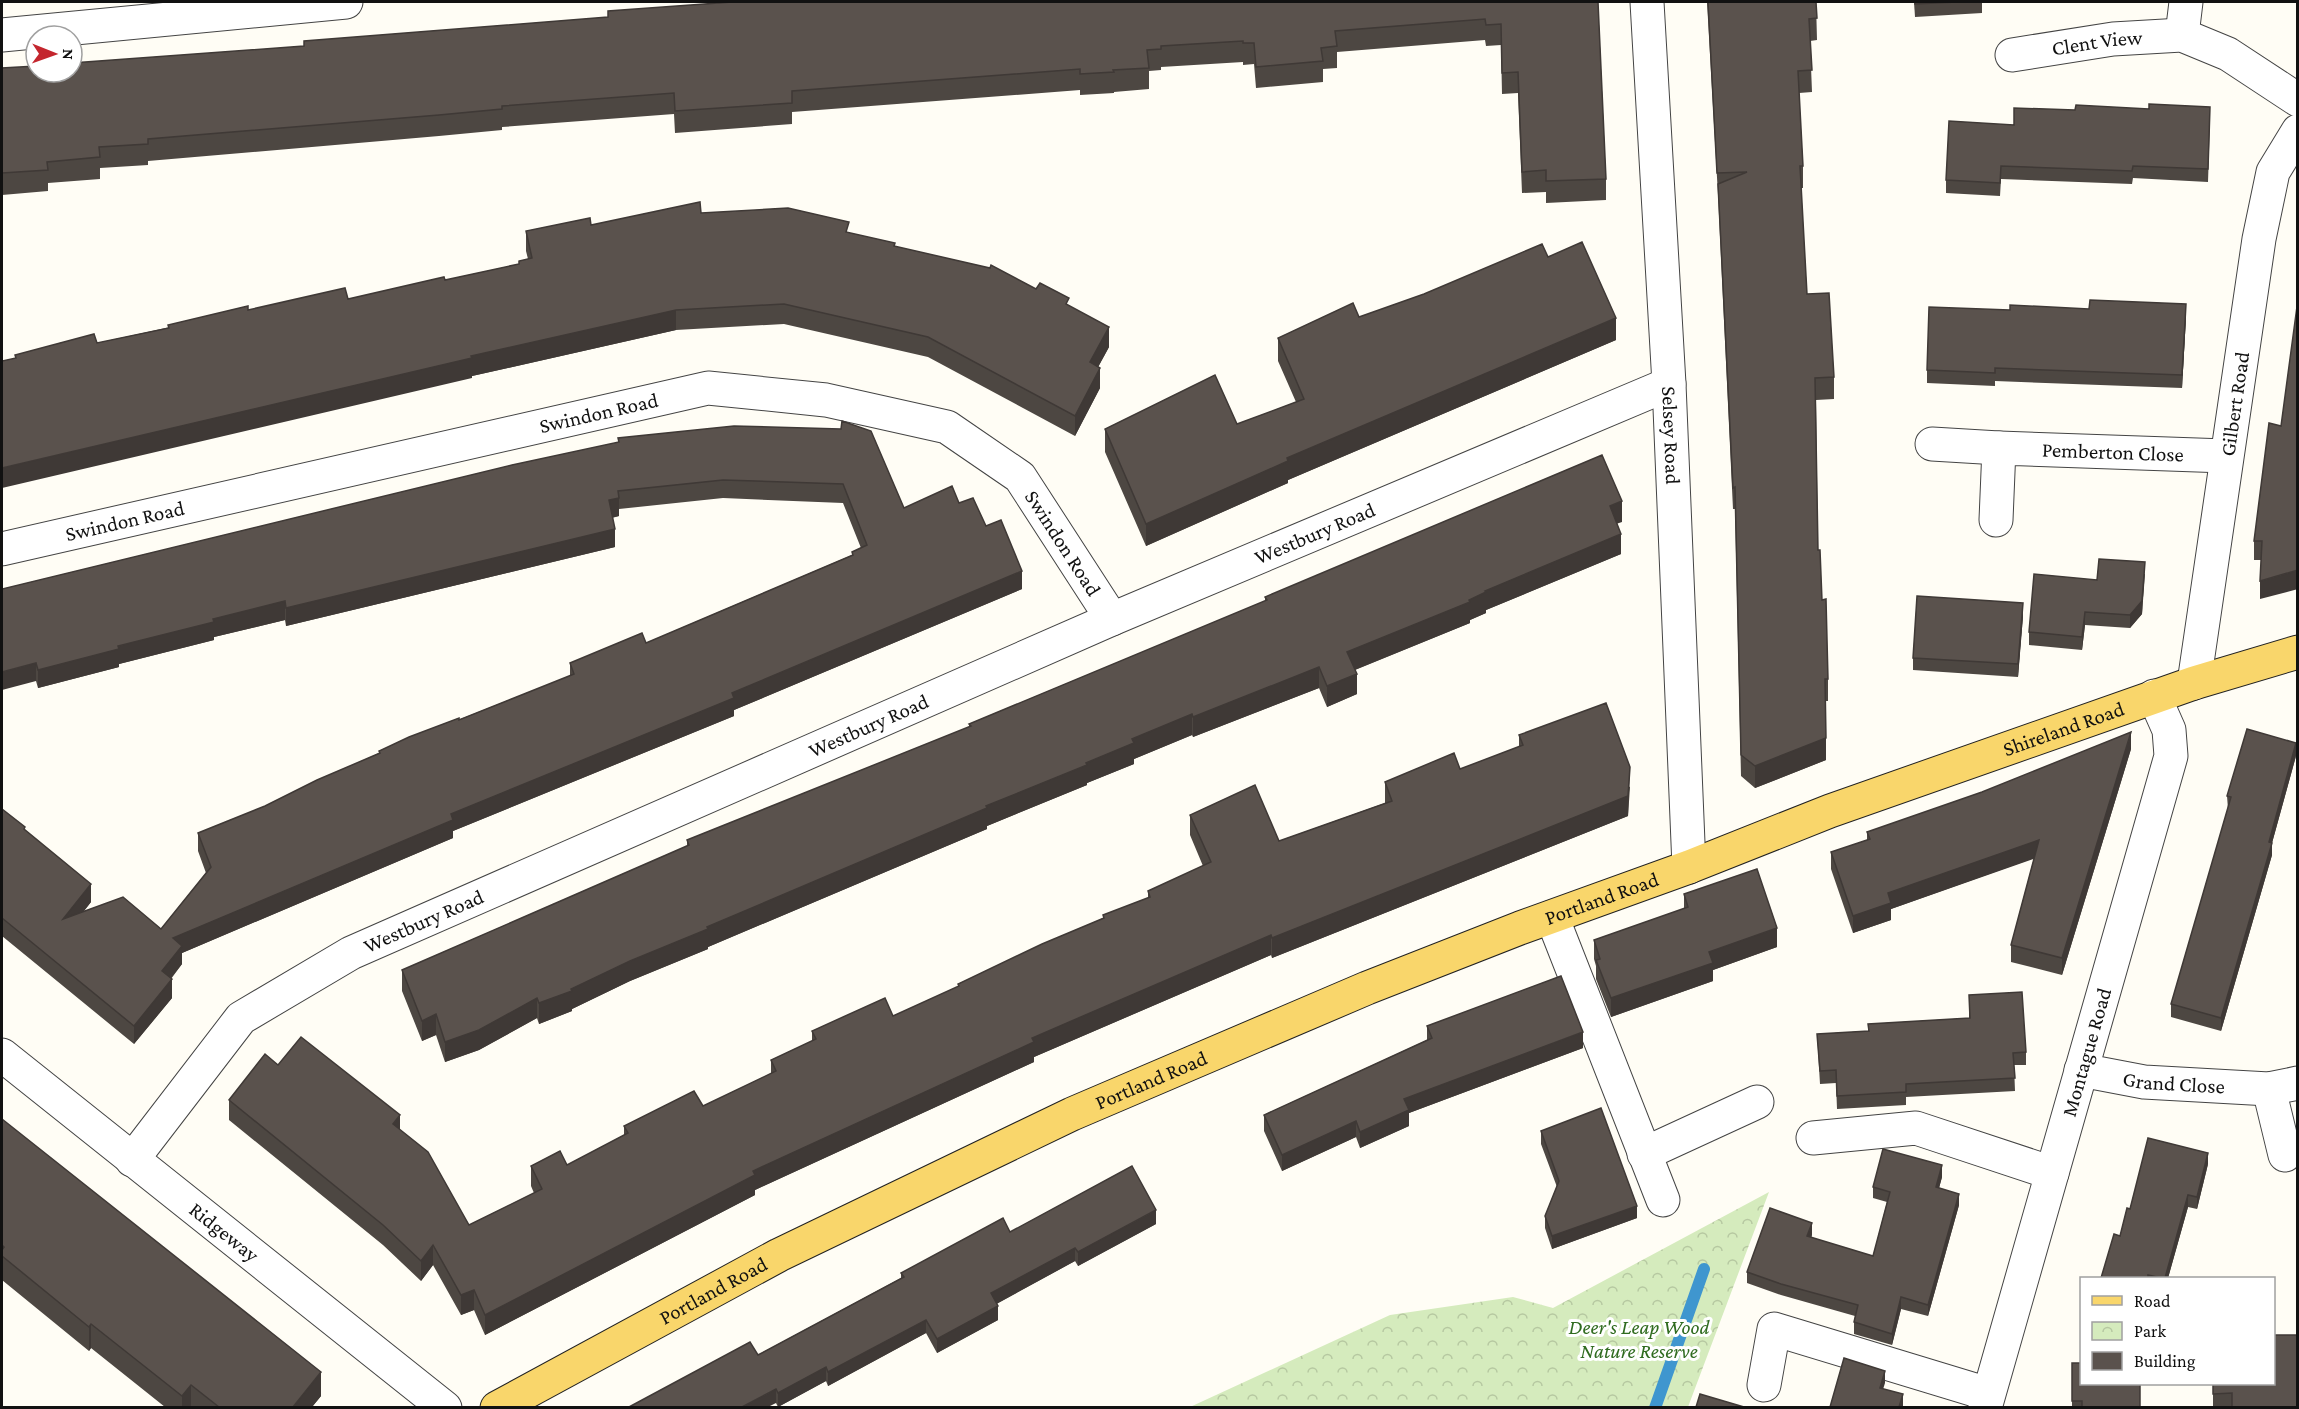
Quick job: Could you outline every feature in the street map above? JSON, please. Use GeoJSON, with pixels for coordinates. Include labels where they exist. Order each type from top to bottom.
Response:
{"type":"FeatureCollection","features":[{"type":"Feature","properties":{"kind":"main road","name":"Shireland Road"},"geometry":{"type":"LineString","coordinates":[[1830,811],[2154,696],[2298,652]]}},
{"type":"Feature","properties":{"kind":"main road","name":"Portland Road"},"geometry":{"type":"LineString","coordinates":[[497,1407],[779,1255],[1072,1114],[1367,988],[1689,867],[1830,811]]}},
{"type":"Feature","properties":{"kind":"street"},"geometry":{"type":"LineString","coordinates":[[2,35],[345,2]]}},
{"type":"Feature","properties":{"kind":"street","name":"Selsey Road"},"geometry":{"type":"LineString","coordinates":[[1647,2],[1669,384],[1689,867]]}},
{"type":"Feature","properties":{"kind":"street"},"geometry":{"type":"LineString","coordinates":[[2182,35],[2186,2]]}},
{"type":"Feature","properties":{"kind":"street","name":"Clent View"},"geometry":{"type":"LineString","coordinates":[[2013,55],[2113,39],[2182,35],[2228,54],[2298,100]]}},
{"type":"Feature","properties":{"kind":"street","name":"Gilbert Road"},"geometry":{"type":"LineString","coordinates":[[2194,683],[2259,239],[2272,171],[2298,131]]}},
{"type":"Feature","properties":{"kind":"street","name":"Westbury Road"},"geometry":{"type":"LineString","coordinates":[[132,1160],[241,1018],[351,953],[1112,620],[1669,384]]}},
{"type":"Feature","properties":{"kind":"street","name":"Swindon Road"},"geometry":{"type":"LineString","coordinates":[[2,549],[708,388],[826,400],[947,427],[1020,477],[1112,620]]}},
{"type":"Feature","properties":{"kind":"street","name":"Pemberton Close"},"geometry":{"type":"LineString","coordinates":[[1932,444],[2226,456]]}},
{"type":"Feature","properties":{"kind":"street"},"geometry":{"type":"LineString","coordinates":[[1996,520],[1999,448]]}},
{"type":"Feature","properties":{"kind":"street","name":"Montague Road"},"geometry":{"type":"LineString","coordinates":[[1986,1401],[2171,756],[2169,730],[2154,696]]}},
{"type":"Feature","properties":{"kind":"street"},"geometry":{"type":"LineString","coordinates":[[1552,917],[1663,1200]]}},
{"type":"Feature","properties":{"kind":"street","name":"Ridgeway"},"geometry":{"type":"LineString","coordinates":[[2,1055],[445,1407]]}},
{"type":"Feature","properties":{"kind":"street","name":"Grand Close"},"geometry":{"type":"LineString","coordinates":[[2081,1070],[2144,1082],[2283,1086],[2285,1155]]}},
{"type":"Feature","properties":{"kind":"street"},"geometry":{"type":"LineString","coordinates":[[1644,1154],[1757,1102]]}},
{"type":"Feature","properties":{"kind":"street"},"geometry":{"type":"LineString","coordinates":[[1813,1138],[1916,1128],[2052,1173]]}},
{"type":"Feature","properties":{"kind":"street"},"geometry":{"type":"LineString","coordinates":[[1764,1384],[1774,1329],[1986,1401]]}},
{"type":"Feature","properties":{"kind":"green space","name":"Deer's Leap Wood Nature Reserve"},"geometry":{"type":"Polygon","coordinates":[[[1769,1192],[1688,1407],[1190,1407],[1390,1315],[1513,1297],[1553,1308],[1769,1192]]]}},
{"type":"Feature","properties":{"kind":"building"},"geometry":{"type":"Polygon","coordinates":[[[732,2],[1598,2],[1606,179],[1546,181],[1546,170],[1522,172],[1518,72],[1502,73],[1501,24],[1486,25],[1485,19],[1335,31],[1337,46],[1321,48],[1323,61],[1256,67],[1254,43],[1243,43],[1243,41],[1161,46],[1161,49],[1147,50],[1149,68],[1113,70],[1114,72],[1080,74],[1080,69],[792,91],[792,103],[675,111],[674,93],[502,106],[502,109],[439,115],[148,139],[148,144],[99,147],[100,157],[47,162],[48,170],[2,173],[2,68],[24,67],[24,84],[84,84],[84,62],[304,46],[304,41],[608,17],[608,11],[732,2]]]}},
{"type":"Feature","properties":{"kind":"building"},"geometry":{"type":"Polygon","coordinates":[[[1708,2],[1816,2],[1817,18],[1809,19],[1812,70],[1798,71],[1803,166],[1800,166],[1807,294],[1829,293],[1834,377],[1815,378],[1818,550],[1820,550],[1822,600],[1826,599],[1828,679],[1825,679],[1826,738],[1755,766],[1741,755],[1735,487],[1733,488],[1718,184],[1747,172],[1717,173],[1708,2]]]}},
{"type":"Feature","properties":{"kind":"building"},"geometry":{"type":"Polygon","coordinates":[[[1915,2],[1957,2],[1915,4],[1915,2]]]}},
{"type":"Feature","properties":{"kind":"building"},"geometry":{"type":"Polygon","coordinates":[[[2149,104],[2210,107],[2208,169],[2133,166],[2132,171],[2001,166],[2000,183],[1946,180],[1949,121],[2014,125],[2014,108],[2075,110],[2076,105],[2149,109],[2149,104]]]}},
{"type":"Feature","properties":{"kind":"building"},"geometry":{"type":"Polygon","coordinates":[[[700,202],[701,213],[788,208],[849,222],[846,232],[895,243],[894,246],[990,268],[991,265],[1036,289],[1040,283],[1069,298],[1066,304],[1109,327],[1090,362],[1100,368],[1075,416],[928,337],[784,304],[676,310],[471,356],[472,358],[2,468],[2,361],[16,358],[15,355],[94,334],[97,343],[169,328],[168,325],[248,306],[248,310],[345,288],[348,299],[444,277],[445,280],[519,264],[519,261],[532,258],[526,231],[590,218],[591,225],[700,202]]]}},
{"type":"Feature","properties":{"kind":"building"},"geometry":{"type":"Polygon","coordinates":[[[1582,242],[1616,318],[1287,458],[1288,461],[1146,524],[1105,429],[1215,375],[1237,424],[1304,399],[1278,338],[1353,303],[1359,317],[1424,294],[1542,244],[1548,257],[1582,242]]]}},
{"type":"Feature","properties":{"kind":"building"},"geometry":{"type":"Polygon","coordinates":[[[2298,299],[2298,570],[2260,581],[2262,541],[2254,541],[2269,423],[2281,426],[2298,299]]]}},
{"type":"Feature","properties":{"kind":"building"},"geometry":{"type":"Polygon","coordinates":[[[2090,300],[2186,304],[2182,375],[1995,368],[1995,373],[1927,370],[1929,307],[2010,310],[2010,305],[2089,309],[2090,300]]]}},
{"type":"Feature","properties":{"kind":"building"},"geometry":{"type":"Polygon","coordinates":[[[842,421],[871,431],[904,508],[952,486],[959,503],[973,498],[986,526],[1001,520],[1022,571],[732,693],[734,698],[451,814],[453,820],[173,938],[182,946],[162,971],[172,979],[134,1026],[2,918],[2,809],[91,884],[63,919],[123,897],[161,929],[211,867],[198,833],[265,806],[317,780],[380,753],[379,751],[409,737],[459,718],[459,720],[574,674],[570,663],[642,633],[646,643],[853,555],[852,552],[867,545],[843,484],[723,480],[618,491],[619,498],[609,500],[615,529],[286,608],[285,601],[213,619],[214,622],[118,646],[119,649],[38,670],[36,663],[2,672],[2,589],[512,465],[619,442],[618,438],[734,426],[841,429],[842,421]]]}},
{"type":"Feature","properties":{"kind":"building"},"geometry":{"type":"Polygon","coordinates":[[[1602,455],[1622,501],[1610,506],[1621,534],[1485,591],[1469,600],[1470,602],[1347,652],[1357,674],[1327,686],[1319,667],[1193,717],[1192,714],[1132,739],[1134,743],[1086,763],[1087,765],[986,806],[987,808],[707,927],[708,929],[630,961],[571,989],[572,991],[539,1003],[537,998],[479,1030],[445,1042],[436,1014],[422,1021],[402,970],[689,845],[687,840],[971,726],[969,724],[1267,600],[1265,597],[1602,455]]]}},
{"type":"Feature","properties":{"kind":"building"},"geometry":{"type":"Polygon","coordinates":[[[2099,559],[2145,562],[2142,601],[2130,615],[2085,612],[2082,637],[2029,632],[2034,574],[2097,580],[2099,559]]]}},
{"type":"Feature","properties":{"kind":"building"},"geometry":{"type":"Polygon","coordinates":[[[1917,596],[2023,603],[2018,664],[1913,658],[1917,596]]]}},
{"type":"Feature","properties":{"kind":"building"},"geometry":{"type":"Polygon","coordinates":[[[1606,703],[1630,767],[1628,796],[1272,938],[1271,935],[1032,1038],[1034,1042],[753,1171],[755,1175],[485,1315],[474,1290],[461,1295],[433,1245],[421,1261],[383,1225],[229,1100],[265,1054],[278,1065],[301,1037],[400,1115],[393,1124],[428,1152],[469,1225],[542,1189],[531,1166],[560,1151],[567,1165],[628,1133],[624,1126],[694,1091],[703,1106],[776,1071],[771,1060],[816,1039],[812,1031],[885,998],[893,1016],[1042,944],[1104,918],[1103,915],[1150,897],[1148,891],[1211,862],[1190,815],[1255,785],[1279,841],[1392,801],[1385,782],[1454,753],[1460,769],[1523,745],[1519,735],[1606,703]]]}},
{"type":"Feature","properties":{"kind":"building"},"geometry":{"type":"Polygon","coordinates":[[[2247,729],[2296,743],[2269,842],[2272,843],[2221,1018],[2171,1004],[2231,797],[2227,796],[2247,729]]]}},
{"type":"Feature","properties":{"kind":"building"},"geometry":{"type":"Polygon","coordinates":[[[2131,732],[2062,958],[2011,945],[2039,840],[1888,893],[1891,903],[1853,916],[1831,852],[1870,839],[1867,832],[1982,792],[2131,732]]]}},
{"type":"Feature","properties":{"kind":"building"},"geometry":{"type":"Polygon","coordinates":[[[1757,869],[1777,928],[1709,952],[1713,963],[1611,998],[1596,960],[1600,959],[1594,940],[1688,907],[1684,894],[1757,869]]]}},
{"type":"Feature","properties":{"kind":"building"},"geometry":{"type":"Polygon","coordinates":[[[1561,976],[1583,1032],[1404,1099],[1409,1110],[1360,1132],[1356,1121],[1282,1155],[1264,1115],[1432,1038],[1427,1026],[1561,976]]]}},
{"type":"Feature","properties":{"kind":"building"},"geometry":{"type":"Polygon","coordinates":[[[2022,992],[2026,1052],[2013,1053],[2015,1078],[1906,1084],[1906,1092],[1837,1096],[1836,1070],[1820,1071],[1817,1034],[1869,1031],[1868,1024],[1970,1018],[1969,995],[2022,992]]]}},
{"type":"Feature","properties":{"kind":"building"},"geometry":{"type":"Polygon","coordinates":[[[1601,1108],[1637,1206],[1552,1236],[1545,1216],[1559,1181],[1541,1131],[1601,1108]]]}},
{"type":"Feature","properties":{"kind":"building"},"geometry":{"type":"Polygon","coordinates":[[[2,1119],[321,1372],[293,1407],[219,1407],[191,1385],[182,1396],[91,1324],[89,1327],[2,1256],[4,1247],[2,1245],[2,1119]]]}},
{"type":"Feature","properties":{"kind":"building"},"geometry":{"type":"Polygon","coordinates":[[[2148,1138],[2208,1153],[2197,1197],[2188,1195],[2165,1277],[2148,1275],[2148,1277],[2101,1277],[2114,1234],[2120,1236],[2127,1208],[2130,1209],[2148,1138]]]}},
{"type":"Feature","properties":{"kind":"building"},"geometry":{"type":"Polygon","coordinates":[[[1883,1149],[1942,1165],[1936,1187],[1959,1194],[1928,1305],[1901,1297],[1892,1334],[1854,1322],[1858,1305],[1781,1284],[1747,1272],[1770,1208],[1812,1223],[1807,1236],[1873,1256],[1890,1192],[1873,1187],[1883,1149]]]}},
{"type":"Feature","properties":{"kind":"building"},"geometry":{"type":"Polygon","coordinates":[[[1132,1166],[1156,1210],[1078,1252],[1075,1248],[991,1293],[998,1306],[937,1339],[926,1320],[828,1372],[826,1367],[778,1393],[776,1389],[742,1407],[629,1407],[750,1342],[758,1355],[904,1277],[901,1273],[1003,1218],[1010,1232],[1132,1166]]]}},
{"type":"Feature","properties":{"kind":"building"},"geometry":{"type":"Polygon","coordinates":[[[2275,1335],[2298,1335],[2298,1407],[2232,1407],[2232,1393],[2213,1394],[2213,1385],[2275,1385],[2275,1335]]]}},
{"type":"Feature","properties":{"kind":"building"},"geometry":{"type":"Polygon","coordinates":[[[1844,1358],[1885,1371],[1880,1388],[1903,1394],[1899,1407],[1830,1407],[1844,1358]]]}},
{"type":"Feature","properties":{"kind":"building"},"geometry":{"type":"Polygon","coordinates":[[[2072,1363],[2080,1363],[2080,1385],[2140,1385],[2140,1407],[2082,1407],[2082,1401],[2072,1401],[2072,1363]]]}},
{"type":"Feature","properties":{"kind":"building"},"geometry":{"type":"Polygon","coordinates":[[[1700,1394],[1744,1407],[1696,1407],[1700,1394]]]}},
{"type":"Feature","properties":{"kind":"waterway"},"geometry":{"type":"LineString","coordinates":[[1655,1408],[1704,1269]]}}]}
